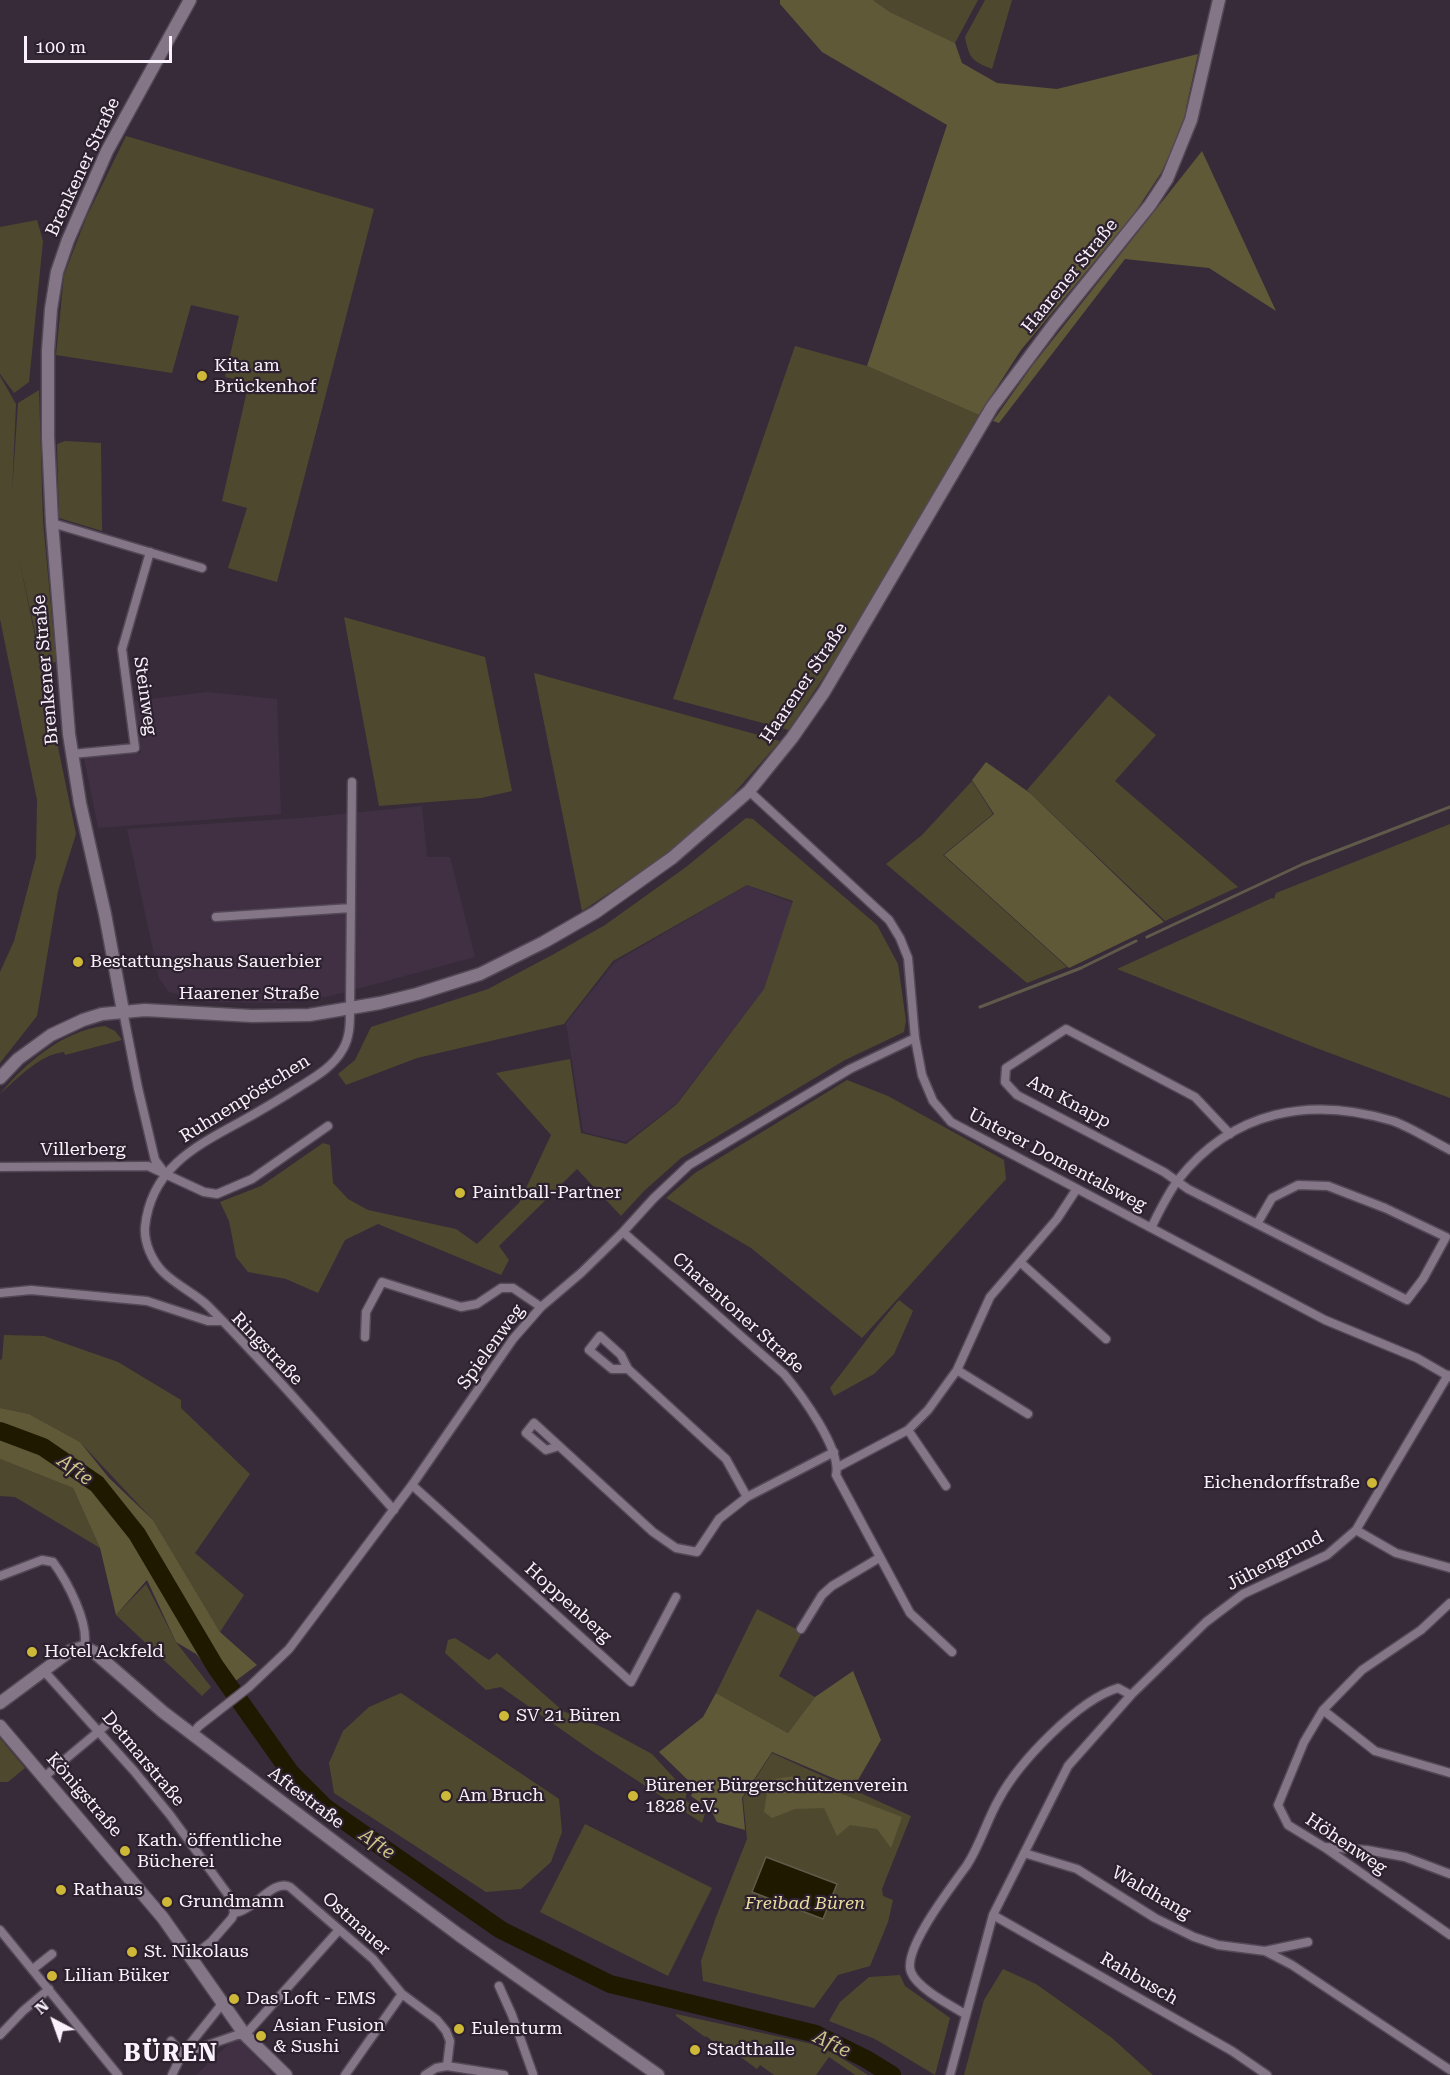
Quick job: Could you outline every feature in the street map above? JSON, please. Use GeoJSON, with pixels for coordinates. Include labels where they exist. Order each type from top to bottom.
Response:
{"type":"FeatureCollection","features":[{"type":"Feature","properties":{"kind":"main road","name":"Brenkener Straße"},"geometry":{"type":"LineString","coordinates":[[123,1011],[105,914],[80,804],[72,754],[52,523],[48,438],[48,351],[57,272],[68,240],[107,151],[190,0]]}},
{"type":"Feature","properties":{"kind":"main road","name":"Haarener Straße"},"geometry":{"type":"LineString","coordinates":[[0,1078],[18,1059],[51,1035],[102,1014],[123,1011],[252,1016],[309,1015],[350,1009],[417,994],[463,980],[502,964],[596,912],[672,858],[749,791],[792,738],[824,692],[1005,388],[1150,205],[1167,179],[1191,120],[1219,0]]}},
{"type":"Feature","properties":{"kind":"main road"},"geometry":{"type":"LineString","coordinates":[[0,1703],[70,1651],[84,1647]]}},
{"type":"Feature","properties":{"kind":"main road","name":"Aftestraße"},"geometry":{"type":"LineString","coordinates":[[84,1647],[94,1652],[163,1712],[459,1935],[658,2075]]}},
{"type":"Feature","properties":{"kind":"main road","name":"Königstraße"},"geometry":{"type":"LineString","coordinates":[[0,1726],[138,1886],[192,1957],[245,2035],[285,2075]]}},
{"type":"Feature","properties":{"kind":"street"},"geometry":{"type":"LineString","coordinates":[[52,523],[202,568]]}},
{"type":"Feature","properties":{"kind":"street","name":"Steinweg"},"geometry":{"type":"LineString","coordinates":[[72,754],[135,748],[122,649],[150,552]]}},
{"type":"Feature","properties":{"kind":"street","name":"Ruhnenpöstchen"},"geometry":{"type":"LineString","coordinates":[[165,1174],[199,1144],[268,1106],[320,1073],[334,1061],[343,1049],[349,1035],[350,1009],[352,782]]}},
{"type":"Feature","properties":{"kind":"street","name":"Unterer Domentalsweg"},"geometry":{"type":"LineString","coordinates":[[749,791],[889,920],[900,938],[908,958],[915,1038],[922,1075],[933,1101],[951,1122],[1325,1320],[1417,1358],[1449,1376]]}},
{"type":"Feature","properties":{"kind":"street"},"geometry":{"type":"LineString","coordinates":[[216,917],[351,908]]}},
{"type":"Feature","properties":{"kind":"street","name":"Brenkener Straße"},"geometry":{"type":"LineString","coordinates":[[123,1011],[155,1160],[165,1174]]}},
{"type":"Feature","properties":{"kind":"street","name":"Am Knapp"},"geometry":{"type":"LineString","coordinates":[[1177,1181],[1017,1095],[1005,1082],[1006,1068],[1066,1029],[1195,1097],[1230,1134]]}},
{"type":"Feature","properties":{"kind":"street","name":"Spielenweg"},"geometry":{"type":"LineString","coordinates":[[192,1734],[249,1687],[289,1648],[394,1510],[513,1339],[541,1307],[581,1273],[654,1198],[689,1165],[850,1070],[915,1038]]}},
{"type":"Feature","properties":{"kind":"street"},"geometry":{"type":"LineString","coordinates":[[1151,1228],[1177,1181],[1195,1161],[1230,1134],[1251,1122],[1283,1112],[1311,1109],[1365,1114],[1395,1122],[1450,1150]]}},
{"type":"Feature","properties":{"kind":"street"},"geometry":{"type":"LineString","coordinates":[[222,1321],[204,1303],[163,1272],[148,1248],[145,1230],[147,1212],[156,1188],[165,1174],[204,1192],[217,1194],[252,1179],[328,1126]]}},
{"type":"Feature","properties":{"kind":"street","name":"Villerberg"},"geometry":{"type":"LineString","coordinates":[[0,1167],[148,1166],[165,1174]]}},
{"type":"Feature","properties":{"kind":"street"},"geometry":{"type":"LineString","coordinates":[[1177,1181],[1188,1189],[1257,1224],[1407,1300],[1423,1278],[1446,1236],[1385,1208],[1328,1186],[1299,1185],[1272,1198],[1257,1224]]}},
{"type":"Feature","properties":{"kind":"street"},"geometry":{"type":"LineString","coordinates":[[838,1467],[908,1430],[928,1410],[957,1370],[990,1297],[1057,1219],[1076,1190]]}},
{"type":"Feature","properties":{"kind":"street","name":"Charentoner Straße"},"geometry":{"type":"LineString","coordinates":[[623,1232],[784,1374],[800,1393],[834,1452],[838,1467],[836,1475],[910,1613],[952,1652]]}},
{"type":"Feature","properties":{"kind":"street"},"geometry":{"type":"LineString","coordinates":[[1020,1262],[1106,1339]]}},
{"type":"Feature","properties":{"kind":"street"},"geometry":{"type":"LineString","coordinates":[[365,1337],[366,1312],[382,1282],[461,1308],[477,1305],[501,1288],[513,1288],[541,1307]]}},
{"type":"Feature","properties":{"kind":"street","name":"Ringstraße"},"geometry":{"type":"LineString","coordinates":[[0,1293],[31,1290],[147,1302],[208,1321],[222,1321],[394,1510]]}},
{"type":"Feature","properties":{"kind":"street"},"geometry":{"type":"LineString","coordinates":[[628,1369],[612,1369],[589,1350],[600,1336],[621,1355],[628,1369],[726,1459],[747,1497]]}},
{"type":"Feature","properties":{"kind":"street"},"geometry":{"type":"LineString","coordinates":[[957,1370],[1028,1414]]}},
{"type":"Feature","properties":{"kind":"street","name":"Jühengrund"},"geometry":{"type":"LineString","coordinates":[[950,2075],[964,2014],[993,1915],[1068,1767],[1131,1695],[1206,1622],[1243,1594],[1328,1555],[1356,1530],[1449,1376]]}},
{"type":"Feature","properties":{"kind":"street"},"geometry":{"type":"LineString","coordinates":[[908,1430],[946,1486]]}},
{"type":"Feature","properties":{"kind":"street"},"geometry":{"type":"LineString","coordinates":[[559,1446],[653,1532],[676,1548],[697,1552],[719,1519],[747,1497],[834,1452]]}},
{"type":"Feature","properties":{"kind":"street","name":"Hoppenberg"},"geometry":{"type":"LineString","coordinates":[[412,1485],[631,1682],[676,1598]]}},
{"type":"Feature","properties":{"kind":"street"},"geometry":{"type":"LineString","coordinates":[[1356,1530],[1396,1553],[1450,1569]]}},
{"type":"Feature","properties":{"kind":"street"},"geometry":{"type":"LineString","coordinates":[[801,1629],[822,1595],[832,1586],[879,1558]]}},
{"type":"Feature","properties":{"kind":"street"},"geometry":{"type":"LineString","coordinates":[[0,1576],[42,1560],[53,1562],[63,1576],[84,1627],[86,1640],[84,1647]]}},
{"type":"Feature","properties":{"kind":"street","name":"Höhenweg"},"geometry":{"type":"LineString","coordinates":[[1450,1603],[1421,1630],[1362,1670],[1323,1710],[1304,1742],[1278,1805],[1288,1825],[1324,1847],[1450,1935]]}},
{"type":"Feature","properties":{"kind":"street","name":"Detmarstraße"},"geometry":{"type":"LineString","coordinates":[[44,1671],[102,1729],[154,1795],[217,1876],[232,1900],[234,1913]]}},
{"type":"Feature","properties":{"kind":"street"},"geometry":{"type":"LineString","coordinates":[[964,2014],[920,1984],[910,1971],[911,1954],[932,1914],[969,1862],[999,1797],[1024,1764],[1052,1734],[1090,1700],[1104,1692],[1118,1688],[1131,1695]]}},
{"type":"Feature","properties":{"kind":"street"},"geometry":{"type":"LineString","coordinates":[[1323,1710],[1375,1751],[1450,1773]]}},
{"type":"Feature","properties":{"kind":"street"},"geometry":{"type":"LineString","coordinates":[[44,1777],[102,1729]]}},
{"type":"Feature","properties":{"kind":"street"},"geometry":{"type":"LineString","coordinates":[[1324,1847],[1367,1850],[1405,1857],[1450,1874]]}},
{"type":"Feature","properties":{"kind":"street","name":"Waldhang"},"geometry":{"type":"LineString","coordinates":[[1024,1853],[1077,1869],[1155,1918],[1194,1937],[1218,1945],[1264,1951],[1308,1942]]}},
{"type":"Feature","properties":{"kind":"street","name":"Ostmauer"},"geometry":{"type":"LineString","coordinates":[[234,1913],[245,1910],[276,1887],[285,1885],[373,1959],[402,1994],[430,2014],[446,2031],[450,2046],[447,2066]]}},
{"type":"Feature","properties":{"kind":"street"},"geometry":{"type":"LineString","coordinates":[[192,1957],[211,1942],[234,1913]]}},
{"type":"Feature","properties":{"kind":"street","name":"Rahbusch"},"geometry":{"type":"LineString","coordinates":[[993,1915],[1239,2055],[1267,2075]]}},
{"type":"Feature","properties":{"kind":"street"},"geometry":{"type":"LineString","coordinates":[[0,1930],[118,2075]]}},
{"type":"Feature","properties":{"kind":"street"},"geometry":{"type":"LineString","coordinates":[[182,2054],[237,2035],[245,2035],[339,1930]]}},
{"type":"Feature","properties":{"kind":"street","name":"Waldhang"},"geometry":{"type":"LineString","coordinates":[[1264,1951],[1292,1965],[1450,2070]]}},
{"type":"Feature","properties":{"kind":"street"},"geometry":{"type":"LineString","coordinates":[[33,1969],[52,1954]]}},
{"type":"Feature","properties":{"kind":"street"},"geometry":{"type":"LineString","coordinates":[[499,1986],[512,2015],[531,2074],[543,2075]]}},
{"type":"Feature","properties":{"kind":"street"},"geometry":{"type":"LineString","coordinates":[[0,2035],[49,1989]]}},
{"type":"Feature","properties":{"kind":"street"},"geometry":{"type":"LineString","coordinates":[[345,2075],[402,1994]]}},
{"type":"Feature","properties":{"kind":"street"},"geometry":{"type":"LineString","coordinates":[[172,2075],[182,2054],[222,2004]]}},
{"type":"Feature","properties":{"kind":"street"},"geometry":{"type":"LineString","coordinates":[[171,2041],[182,2054]]}},
{"type":"Feature","properties":{"kind":"street"},"geometry":{"type":"LineString","coordinates":[[426,2075],[435,2068],[447,2066],[504,2075]]}},
{"type":"Feature","properties":{"kind":"shaded area"},"geometry":{"type":"Polygon","coordinates":[[[780,0],[873,0],[890,12],[955,43],[962,63],[997,83],[1057,89],[1198,54],[1186,108],[1188,115],[1161,173],[1134,214],[1021,350],[979,415],[867,366],[947,125],[822,52],[780,4],[780,0]]]}},
{"type":"Feature","properties":{"kind":"shaded area"},"geometry":{"type":"Polygon","coordinates":[[[1202,151],[1276,311],[1209,268],[1125,259],[999,423],[993,421],[1032,366],[1202,151]]]}},
{"type":"Feature","properties":{"kind":"shaded area"},"geometry":{"type":"Polygon","coordinates":[[[207,692],[277,699],[281,814],[98,828],[84,758],[141,753],[134,701],[207,692]]]}},
{"type":"Feature","properties":{"kind":"shaded area"},"geometry":{"type":"Polygon","coordinates":[[[986,762],[1030,793],[1164,922],[1069,968],[944,855],[994,814],[972,780],[986,762]]]}},
{"type":"Feature","properties":{"kind":"shaded area"},"geometry":{"type":"Polygon","coordinates":[[[422,806],[427,857],[450,857],[475,957],[331,996],[288,1003],[208,1002],[169,992],[159,978],[127,829],[302,818],[422,806]]]}},
{"type":"Feature","properties":{"kind":"shaded area"},"geometry":{"type":"Polygon","coordinates":[[[747,885],[793,903],[764,989],[676,1104],[626,1142],[583,1132],[566,1023],[615,962],[747,885]]]}},
{"type":"Feature","properties":{"kind":"shaded area"},"geometry":{"type":"Polygon","coordinates":[[[0,1408],[29,1414],[80,1442],[109,1478],[153,1520],[220,1632],[257,1665],[226,1688],[196,1654],[176,1642],[147,1580],[116,1615],[100,1548],[73,1488],[0,1459],[0,1408]]]}},
{"type":"Feature","properties":{"kind":"shaded area"},"geometry":{"type":"Polygon","coordinates":[[[853,1671],[881,1740],[854,1787],[772,1752],[742,1798],[745,1830],[717,1822],[711,1810],[691,1796],[695,1787],[659,1752],[703,1717],[716,1693],[788,1733],[815,1697],[853,1671]]]}},
{"type":"Feature","properties":{"kind":"shaded area"},"geometry":{"type":"Polygon","coordinates":[[[795,1776],[902,1817],[891,1848],[877,1829],[850,1825],[837,1836],[824,1808],[795,1809],[772,1818],[764,1812],[769,1780],[795,1776]]]}},
{"type":"Feature","properties":{"kind":"shaded area"},"geometry":{"type":"Polygon","coordinates":[[[766,1857],[837,1884],[823,1919],[752,1892],[766,1857]]]}},
{"type":"Feature","properties":{"kind":"shaded area"},"geometry":{"type":"Polygon","coordinates":[[[237,2036],[273,2075],[196,2075],[237,2036]]]}},
{"type":"Feature","properties":{"kind":"green space"},"geometry":{"type":"Polygon","coordinates":[[[873,0],[978,0],[955,43],[890,12],[873,0]]]}},
{"type":"Feature","properties":{"kind":"green space"},"geometry":{"type":"Polygon","coordinates":[[[985,0],[1012,0],[992,69],[972,58],[965,37],[985,0]]]}},
{"type":"Feature","properties":{"kind":"green space"},"geometry":{"type":"Polygon","coordinates":[[[126,136],[374,209],[277,582],[228,568],[247,508],[222,501],[249,382],[225,377],[239,316],[191,305],[172,373],[56,355],[64,275],[86,218],[126,136]]]}},
{"type":"Feature","properties":{"kind":"green space"},"geometry":{"type":"Polygon","coordinates":[[[37,220],[43,241],[29,382],[14,393],[0,374],[0,227],[37,220]]]}},
{"type":"Feature","properties":{"kind":"green space"},"geometry":{"type":"Polygon","coordinates":[[[795,346],[867,366],[979,415],[840,652],[789,730],[673,699],[795,346]]]}},
{"type":"Feature","properties":{"kind":"green space"},"geometry":{"type":"Polygon","coordinates":[[[0,376],[16,404],[12,493],[18,403],[39,390],[43,521],[56,662],[42,664],[19,559],[76,834],[58,891],[37,1016],[0,1063],[0,972],[14,941],[36,857],[37,800],[0,619],[0,376]]]}},
{"type":"Feature","properties":{"kind":"green space"},"geometry":{"type":"Polygon","coordinates":[[[65,441],[101,443],[102,531],[59,518],[57,444],[65,441]]]}},
{"type":"Feature","properties":{"kind":"green space"},"geometry":{"type":"Polygon","coordinates":[[[344,617],[485,657],[512,791],[481,798],[379,806],[344,617]]]}},
{"type":"Feature","properties":{"kind":"green space"},"geometry":{"type":"Polygon","coordinates":[[[534,673],[780,741],[729,799],[665,856],[582,911],[534,673]]]}},
{"type":"Feature","properties":{"kind":"green space"},"geometry":{"type":"Polygon","coordinates":[[[1109,695],[1156,735],[1115,781],[1238,887],[1165,921],[1027,790],[1109,695]]]}},
{"type":"Feature","properties":{"kind":"green space"},"geometry":{"type":"Polygon","coordinates":[[[972,781],[993,814],[943,855],[1067,967],[1027,983],[886,864],[922,835],[972,781]]]}},
{"type":"Feature","properties":{"kind":"green space"},"geometry":{"type":"Polygon","coordinates":[[[746,818],[753,819],[877,925],[898,964],[906,1021],[904,1032],[845,1060],[681,1158],[644,1191],[621,1216],[577,1169],[499,1246],[509,1260],[501,1275],[378,1224],[345,1240],[318,1293],[286,1279],[248,1272],[236,1257],[229,1221],[220,1202],[261,1186],[323,1143],[330,1145],[333,1183],[348,1199],[368,1210],[456,1229],[477,1244],[519,1203],[551,1135],[496,1073],[570,1059],[581,1133],[626,1144],[677,1104],[764,989],[793,901],[747,885],[613,961],[564,1024],[417,1058],[346,1085],[338,1074],[355,1060],[371,1027],[488,989],[554,954],[605,925],[686,867],[746,818]]]}},
{"type":"Feature","properties":{"kind":"green space"},"geometry":{"type":"Polygon","coordinates":[[[1450,824],[1450,1098],[1117,969],[1274,899],[1276,893],[1450,824]]]}},
{"type":"Feature","properties":{"kind":"green space"},"geometry":{"type":"Polygon","coordinates":[[[105,1026],[115,1031],[122,1040],[65,1055],[64,1052],[55,1054],[29,1068],[0,1094],[21,1071],[46,1050],[75,1034],[105,1026]]]}},
{"type":"Feature","properties":{"kind":"green space"},"geometry":{"type":"Polygon","coordinates":[[[847,1080],[888,1096],[1004,1160],[1006,1179],[862,1338],[751,1248],[666,1198],[695,1173],[847,1080]]]}},
{"type":"Feature","properties":{"kind":"green space"},"geometry":{"type":"Polygon","coordinates":[[[899,1300],[913,1311],[894,1354],[874,1374],[834,1396],[830,1388],[899,1300]]]}},
{"type":"Feature","properties":{"kind":"green space"},"geometry":{"type":"Polygon","coordinates":[[[4,1335],[44,1336],[118,1362],[181,1400],[181,1408],[250,1474],[195,1553],[244,1595],[220,1632],[153,1520],[80,1442],[29,1414],[0,1408],[0,1360],[2,1359],[4,1335]]]}},
{"type":"Feature","properties":{"kind":"green space"},"geometry":{"type":"Polygon","coordinates":[[[0,1459],[73,1488],[100,1548],[15,1497],[0,1496],[0,1459]]]}},
{"type":"Feature","properties":{"kind":"green space"},"geometry":{"type":"Polygon","coordinates":[[[146,1584],[176,1642],[211,1687],[202,1696],[116,1615],[146,1584]]]}},
{"type":"Feature","properties":{"kind":"green space"},"geometry":{"type":"Polygon","coordinates":[[[757,1609],[802,1632],[779,1676],[815,1697],[788,1733],[716,1693],[757,1609]]]}},
{"type":"Feature","properties":{"kind":"green space"},"geometry":{"type":"Polygon","coordinates":[[[455,1638],[489,1660],[497,1653],[563,1711],[606,1729],[652,1754],[687,1792],[685,1800],[705,1814],[702,1823],[592,1751],[501,1687],[486,1690],[445,1653],[448,1640],[455,1638]]]}},
{"type":"Feature","properties":{"kind":"green space","name":"Am Bruch"},"geometry":{"type":"Polygon","coordinates":[[[401,1693],[559,1799],[562,1832],[551,1862],[521,1889],[486,1892],[334,1793],[329,1763],[343,1731],[369,1707],[401,1693]]]}},
{"type":"Feature","properties":{"kind":"green space"},"geometry":{"type":"Polygon","coordinates":[[[0,1738],[25,1768],[8,1782],[0,1782],[0,1738]]]}},
{"type":"Feature","properties":{"kind":"green space","name":"Freibad Büren"},"geometry":{"type":"Polygon","coordinates":[[[772,1753],[911,1816],[882,1889],[883,1896],[893,1900],[888,1922],[870,1966],[838,1975],[814,2008],[703,1981],[701,1961],[747,1839],[743,1798],[772,1753]]]}},
{"type":"Feature","properties":{"kind":"green space"},"geometry":{"type":"Polygon","coordinates":[[[585,1824],[712,1888],[668,1976],[540,1912],[585,1824]]]}},
{"type":"Feature","properties":{"kind":"green space"},"geometry":{"type":"Polygon","coordinates":[[[1003,1969],[1036,1984],[1112,2038],[1153,2075],[964,2075],[984,2000],[1003,1969]]]}},
{"type":"Feature","properties":{"kind":"green space"},"geometry":{"type":"Polygon","coordinates":[[[900,1975],[905,1986],[950,2018],[935,2075],[875,2039],[829,2021],[840,2002],[869,1977],[900,1975]]]}},
{"type":"Feature","properties":{"kind":"green space"},"geometry":{"type":"Polygon","coordinates":[[[676,2014],[812,2044],[835,2054],[868,2075],[855,2075],[829,2057],[816,2075],[774,2075],[760,2065],[757,2069],[720,2042],[718,2045],[705,2037],[676,2014]]]}},
{"type":"Feature","properties":{"kind":"waterway"},"geometry":{"type":"LineString","coordinates":[[1147,937],[1303,864],[1450,807]]}},
{"type":"Feature","properties":{"kind":"waterway"},"geometry":{"type":"LineString","coordinates":[[980,1007],[1081,968],[1136,941]]}},
{"type":"Feature","properties":{"kind":"waterway","name":"Afte"},"geometry":{"type":"LineString","coordinates":[[0,1431],[43,1447],[97,1484],[137,1534],[215,1666],[290,1772],[326,1808],[501,1930],[610,1984],[816,2034],[892,2075]]}},
{"type":"Feature","properties":{"kind":"place","name":"Kita am Brückenhof"},"geometry":{"type":"Point","coordinates":[202,376]}},
{"type":"Feature","properties":{"kind":"place","name":"Bestattungshaus Sauerbier"},"geometry":{"type":"Point","coordinates":[78,962]}},
{"type":"Feature","properties":{"kind":"place","name":"Paintball-Partner"},"geometry":{"type":"Point","coordinates":[460,1193]}},
{"type":"Feature","properties":{"kind":"place","name":"Eichendorffstraße"},"geometry":{"type":"Point","coordinates":[1372,1483]}},
{"type":"Feature","properties":{"kind":"place","name":"Hotel Ackfeld"},"geometry":{"type":"Point","coordinates":[32,1652]}},
{"type":"Feature","properties":{"kind":"place","name":"SV 21 Büren"},"geometry":{"type":"Point","coordinates":[504,1716]}},
{"type":"Feature","properties":{"kind":"place","name":"Am Bruch"},"geometry":{"type":"Point","coordinates":[446,1796]}},
{"type":"Feature","properties":{"kind":"place","name":"Bürener Bürgerschützenverein 1828 e.V."},"geometry":{"type":"Point","coordinates":[633,1796]}},
{"type":"Feature","properties":{"kind":"place","name":"Kath. öffentliche Bücherei"},"geometry":{"type":"Point","coordinates":[125,1851]}},
{"type":"Feature","properties":{"kind":"place","name":"Rathaus"},"geometry":{"type":"Point","coordinates":[61,1890]}},
{"type":"Feature","properties":{"kind":"place","name":"Grundmann"},"geometry":{"type":"Point","coordinates":[167,1902]}},
{"type":"Feature","properties":{"kind":"place","name":"St. Nikolaus"},"geometry":{"type":"Point","coordinates":[132,1952]}},
{"type":"Feature","properties":{"kind":"place","name":"Lilian Büker"},"geometry":{"type":"Point","coordinates":[52,1976]}},
{"type":"Feature","properties":{"kind":"place","name":"Das Loft - EMS"},"geometry":{"type":"Point","coordinates":[234,1999]}},
{"type":"Feature","properties":{"kind":"place","name":"Eulenturm"},"geometry":{"type":"Point","coordinates":[459,2029]}},
{"type":"Feature","properties":{"kind":"place","name":"Asian Fusion & Sushi"},"geometry":{"type":"Point","coordinates":[261,2036]}},
{"type":"Feature","properties":{"kind":"place","name":"Stadthalle"},"geometry":{"type":"Point","coordinates":[695,2050]}},
{"type":"Feature","properties":{"kind":"district","name":"BÜREN"},"geometry":{"type":"Point","coordinates":[171,2054]}}]}
